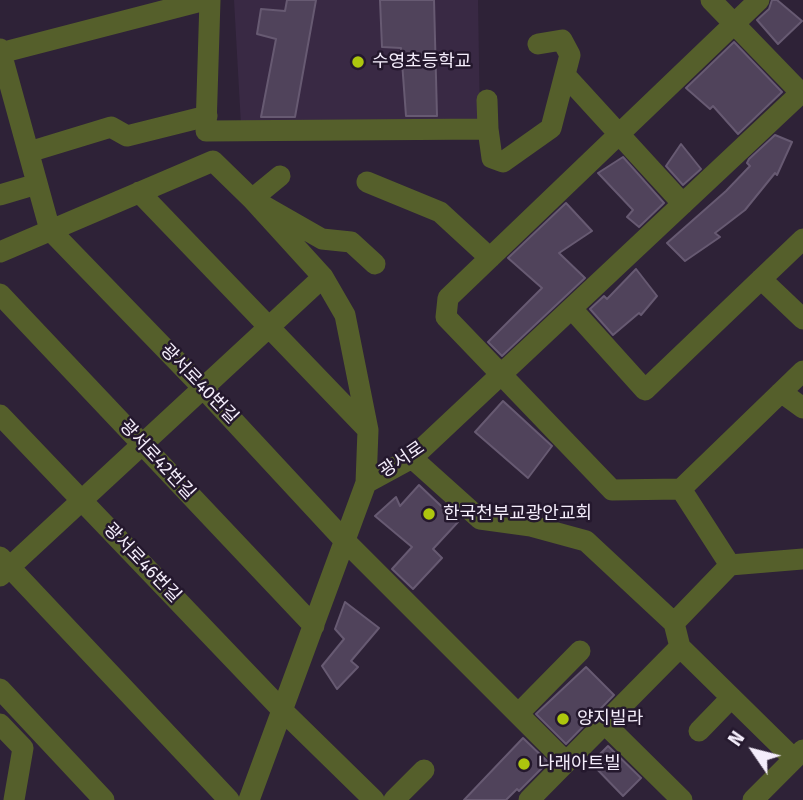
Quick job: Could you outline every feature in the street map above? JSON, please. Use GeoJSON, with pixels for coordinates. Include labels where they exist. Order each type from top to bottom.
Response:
{"type":"FeatureCollection","features":[{"type":"Feature","properties":{"kind":"street"},"geometry":{"type":"LineString","coordinates":[[50,230],[0,52],[208,0],[207,124],[213,161],[323,277],[345,314],[368,430],[366,483]]}},
{"type":"Feature","properties":{"kind":"street"},"geometry":{"type":"LineString","coordinates":[[711,0],[802,93]]}},
{"type":"Feature","properties":{"kind":"street"},"geometry":{"type":"LineString","coordinates":[[760,0],[448,298],[446,317],[611,490],[681,489],[803,371]]}},
{"type":"Feature","properties":{"kind":"street"},"geometry":{"type":"LineString","coordinates":[[487,100],[492,158],[503,162],[551,128],[570,55],[562,40],[538,44]]}},
{"type":"Feature","properties":{"kind":"street"},"geometry":{"type":"LineString","coordinates":[[565,75],[683,204]]}},
{"type":"Feature","properties":{"kind":"street","name":"광서로"},"geometry":{"type":"LineString","coordinates":[[249,800],[366,483],[412,458],[802,93]]}},
{"type":"Feature","properties":{"kind":"street"},"geometry":{"type":"LineString","coordinates":[[29,152],[111,127],[127,136],[207,124],[488,130]]}},
{"type":"Feature","properties":{"kind":"street"},"geometry":{"type":"LineString","coordinates":[[0,252],[213,161]]}},
{"type":"Feature","properties":{"kind":"street"},"geometry":{"type":"LineString","coordinates":[[252,200],[280,176]]}},
{"type":"Feature","properties":{"kind":"street"},"geometry":{"type":"LineString","coordinates":[[366,182],[440,212],[490,258]]}},
{"type":"Feature","properties":{"kind":"street"},"geometry":{"type":"LineString","coordinates":[[0,195],[37,184]]}},
{"type":"Feature","properties":{"kind":"street"},"geometry":{"type":"LineString","coordinates":[[139,192],[368,430]]}},
{"type":"Feature","properties":{"kind":"street"},"geometry":{"type":"LineString","coordinates":[[252,200],[322,239],[351,242],[375,264]]}},
{"type":"Feature","properties":{"kind":"street","name":"광서로40번길"},"geometry":{"type":"LineString","coordinates":[[50,230],[203,388],[345,541],[566,762]]}},
{"type":"Feature","properties":{"kind":"street"},"geometry":{"type":"LineString","coordinates":[[572,309],[645,390],[803,239]]}},
{"type":"Feature","properties":{"kind":"street"},"geometry":{"type":"LineString","coordinates":[[229,800],[3,566],[82,500],[323,277]]}},
{"type":"Feature","properties":{"kind":"street"},"geometry":{"type":"LineString","coordinates":[[761,279],[803,319]]}},
{"type":"Feature","properties":{"kind":"street","name":"광서로42번길"},"geometry":{"type":"LineString","coordinates":[[0,294],[314,626]]}},
{"type":"Feature","properties":{"kind":"street"},"geometry":{"type":"LineString","coordinates":[[781,392],[803,408]]}},
{"type":"Feature","properties":{"kind":"street","name":"광서로46번길"},"geometry":{"type":"LineString","coordinates":[[0,415],[283,711],[374,800]]}},
{"type":"Feature","properties":{"kind":"street"},"geometry":{"type":"LineString","coordinates":[[412,458],[480,519],[531,526],[586,541],[674,623],[680,647],[731,698],[799,755],[753,800]]}},
{"type":"Feature","properties":{"kind":"street"},"geometry":{"type":"LineString","coordinates":[[681,489],[730,565]]}},
{"type":"Feature","properties":{"kind":"street"},"geometry":{"type":"LineString","coordinates":[[674,623],[730,565],[803,559]]}},
{"type":"Feature","properties":{"kind":"street"},"geometry":{"type":"LineString","coordinates":[[529,800],[680,647]]}},
{"type":"Feature","properties":{"kind":"street"},"geometry":{"type":"LineString","coordinates":[[518,714],[580,651]]}},
{"type":"Feature","properties":{"kind":"street"},"geometry":{"type":"LineString","coordinates":[[0,689],[104,800]]}},
{"type":"Feature","properties":{"kind":"street"},"geometry":{"type":"LineString","coordinates":[[699,731],[731,698]]}},
{"type":"Feature","properties":{"kind":"street"},"geometry":{"type":"LineString","coordinates":[[0,724],[23,748],[18,798]]}},
{"type":"Feature","properties":{"kind":"street"},"geometry":{"type":"LineString","coordinates":[[605,724],[682,800]]}},
{"type":"Feature","properties":{"kind":"street"},"geometry":{"type":"LineString","coordinates":[[394,800],[424,769]]}},
{"type":"Feature","properties":{"kind":"shaded area","name":"수영초등학교"},"geometry":{"type":"Polygon","coordinates":[[[234,0],[478,0],[480,124],[241,125],[234,0]]]}},
{"type":"Feature","properties":{"kind":"building"},"geometry":{"type":"Polygon","coordinates":[[[287,0],[316,0],[295,117],[261,117],[276,39],[257,34],[261,9],[285,11],[287,0]]]}},
{"type":"Feature","properties":{"kind":"building"},"geometry":{"type":"Polygon","coordinates":[[[380,0],[434,0],[437,116],[406,116],[401,48],[382,47],[380,0]]]}},
{"type":"Feature","properties":{"kind":"building"},"geometry":{"type":"Polygon","coordinates":[[[772,0],[777,0],[802,21],[778,44],[757,20],[769,9],[772,0]]]}},
{"type":"Feature","properties":{"kind":"building"},"geometry":{"type":"Polygon","coordinates":[[[734,42],[782,92],[738,134],[713,106],[710,109],[686,88],[734,42]]]}},
{"type":"Feature","properties":{"kind":"building"},"geometry":{"type":"Polygon","coordinates":[[[775,135],[792,142],[777,175],[775,173],[745,210],[715,233],[720,237],[685,261],[667,243],[726,191],[750,166],[747,163],[749,159],[775,135]]]}},
{"type":"Feature","properties":{"kind":"building"},"geometry":{"type":"Polygon","coordinates":[[[681,144],[701,169],[683,185],[666,166],[681,144]]]}},
{"type":"Feature","properties":{"kind":"building"},"geometry":{"type":"Polygon","coordinates":[[[623,157],[664,203],[639,227],[627,217],[633,210],[598,173],[623,157]]]}},
{"type":"Feature","properties":{"kind":"building"},"geometry":{"type":"Polygon","coordinates":[[[566,203],[592,231],[559,253],[585,278],[502,356],[488,342],[542,288],[508,258],[566,203]]]}},
{"type":"Feature","properties":{"kind":"building"},"geometry":{"type":"Polygon","coordinates":[[[636,269],[657,296],[641,315],[639,313],[613,335],[590,309],[604,296],[607,299],[636,269]]]}},
{"type":"Feature","properties":{"kind":"building"},"geometry":{"type":"Polygon","coordinates":[[[503,401],[552,446],[528,478],[475,432],[503,401]]]}},
{"type":"Feature","properties":{"kind":"building"},"geometry":{"type":"Polygon","coordinates":[[[419,485],[458,522],[433,549],[442,558],[413,589],[392,569],[412,547],[375,516],[396,497],[400,506],[419,485]]]}},
{"type":"Feature","properties":{"kind":"building"},"geometry":{"type":"Polygon","coordinates":[[[345,602],[379,628],[351,661],[358,667],[337,689],[322,666],[344,639],[335,629],[345,602]]]}},
{"type":"Feature","properties":{"kind":"building"},"geometry":{"type":"Polygon","coordinates":[[[586,667],[614,695],[566,744],[536,714],[586,667]]]}},
{"type":"Feature","properties":{"kind":"building"},"geometry":{"type":"Polygon","coordinates":[[[523,738],[548,762],[506,800],[464,800],[523,738]]]}},
{"type":"Feature","properties":{"kind":"building"},"geometry":{"type":"Polygon","coordinates":[[[608,746],[641,778],[623,796],[591,763],[608,746]]]}},
{"type":"Feature","properties":{"kind":"place","name":"수영초등학교"},"geometry":{"type":"Point","coordinates":[358,62]}},
{"type":"Feature","properties":{"kind":"place","name":"한국천부교광안교회"},"geometry":{"type":"Point","coordinates":[429,514]}},
{"type":"Feature","properties":{"kind":"place","name":"양지빌라"},"geometry":{"type":"Point","coordinates":[563,719]}},
{"type":"Feature","properties":{"kind":"place","name":"나래아트빌"},"geometry":{"type":"Point","coordinates":[524,764]}}]}
